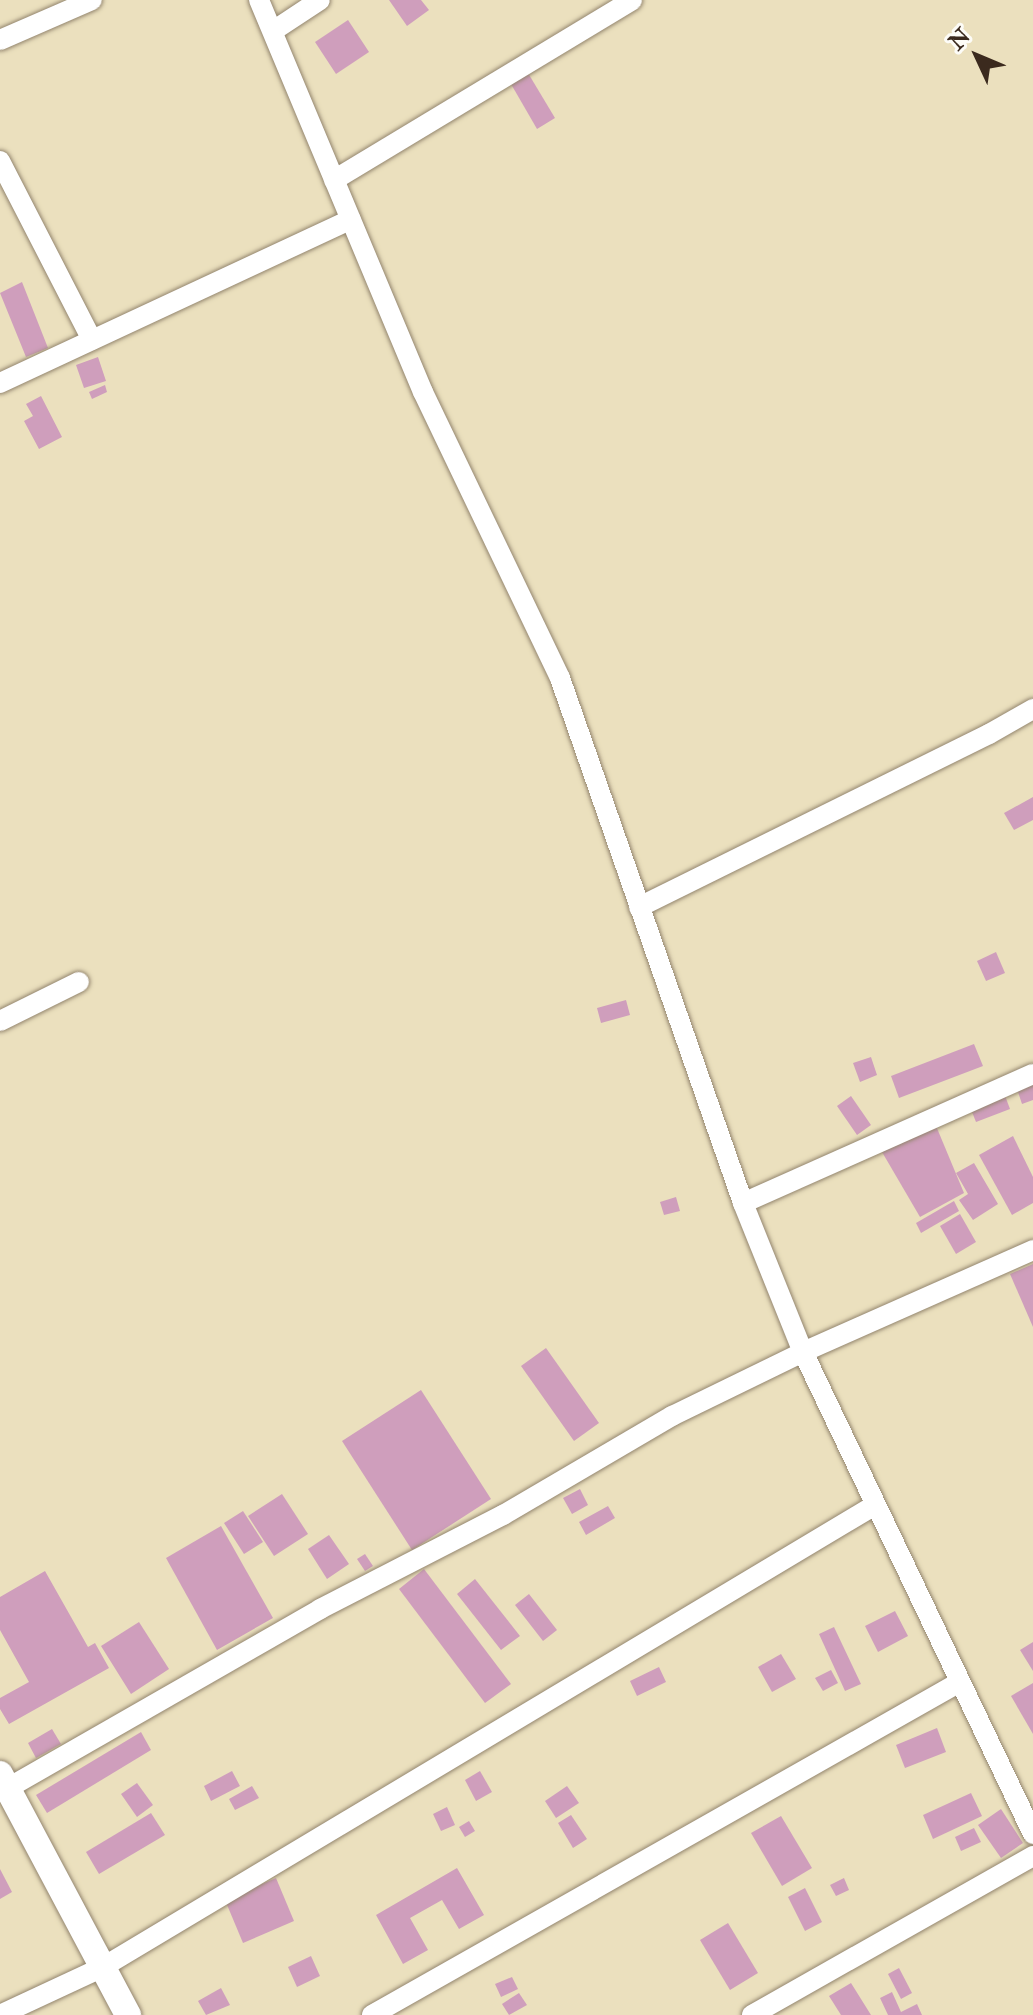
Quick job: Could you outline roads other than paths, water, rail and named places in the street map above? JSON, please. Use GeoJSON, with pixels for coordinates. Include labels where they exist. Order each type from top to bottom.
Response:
{"type":"FeatureCollection","features":[{"type":"Feature","properties":{"kind":"street"},"geometry":{"type":"LineString","coordinates":[[0,40],[92,0]]}},
{"type":"Feature","properties":{"kind":"street"},"geometry":{"type":"LineString","coordinates":[[259,0],[423,392],[560,678],[743,1203],[803,1352],[958,1683],[1033,1834]]}},
{"type":"Feature","properties":{"kind":"street"},"geometry":{"type":"LineString","coordinates":[[273,31],[320,0]]}},
{"type":"Feature","properties":{"kind":"street"},"geometry":{"type":"LineString","coordinates":[[334,180],[632,0]]}},
{"type":"Feature","properties":{"kind":"street"},"geometry":{"type":"LineString","coordinates":[[0,161],[92,340]]}},
{"type":"Feature","properties":{"kind":"street"},"geometry":{"type":"LineString","coordinates":[[0,383],[351,219]]}},
{"type":"Feature","properties":{"kind":"street"},"geometry":{"type":"LineString","coordinates":[[639,907],[989,734],[1033,709]]}},
{"type":"Feature","properties":{"kind":"street"},"geometry":{"type":"LineString","coordinates":[[0,1021],[79,982]]}},
{"type":"Feature","properties":{"kind":"street"},"geometry":{"type":"LineString","coordinates":[[743,1203],[1033,1074]]}},
{"type":"Feature","properties":{"kind":"street"},"geometry":{"type":"LineString","coordinates":[[128,2015],[4,1781],[320,1609],[503,1515],[672,1416],[803,1352],[1033,1250]]}},
{"type":"Feature","properties":{"kind":"street"},"geometry":{"type":"LineString","coordinates":[[0,2015],[103,1967],[875,1505]]}},
{"type":"Feature","properties":{"kind":"street"},"geometry":{"type":"LineString","coordinates":[[372,2015],[958,1683]]}},
{"type":"Feature","properties":{"kind":"street"},"geometry":{"type":"LineString","coordinates":[[752,2015],[1033,1856]]}}]}
